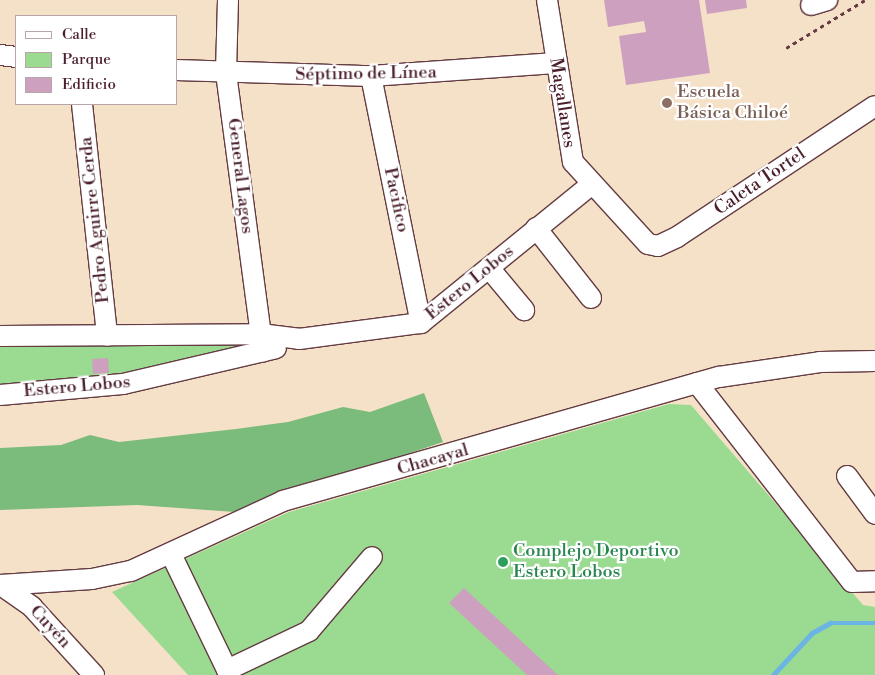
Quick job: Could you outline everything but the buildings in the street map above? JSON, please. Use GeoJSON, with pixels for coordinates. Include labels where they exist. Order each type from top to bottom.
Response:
{"type":"FeatureCollection","features":[{"type":"Feature","properties":{"kind":"street","name":"General Lagos"},"geometry":{"type":"LineString","coordinates":[[228,0],[226,73],[262,343]]}},
{"type":"Feature","properties":{"kind":"street","name":"Magallanes"},"geometry":{"type":"LineString","coordinates":[[547,0],[573,162],[640,241]]}},
{"type":"Feature","properties":{"kind":"street"},"geometry":{"type":"LineString","coordinates":[[0,55],[15,57]]}},
{"type":"Feature","properties":{"kind":"street","name":"Séptimo de Línea"},"geometry":{"type":"LineString","coordinates":[[178,70],[370,76],[556,63]]}},
{"type":"Feature","properties":{"kind":"street","name":"Pacifico"},"geometry":{"type":"LineString","coordinates":[[370,76],[421,323]]}},
{"type":"Feature","properties":{"kind":"street","name":"Pedro Aguirre Cerda"},"geometry":{"type":"LineString","coordinates":[[82,105],[107,336]]}},
{"type":"Feature","properties":{"kind":"street","name":"Caleta Tortel"},"geometry":{"type":"LineString","coordinates":[[640,241],[658,246],[678,237],[875,106]]}},
{"type":"Feature","properties":{"kind":"street","name":"Estero Lobos"},"geometry":{"type":"LineString","coordinates":[[0,336],[107,336],[262,343],[421,323],[591,185]]}},
{"type":"Feature","properties":{"kind":"street"},"geometry":{"type":"LineString","coordinates":[[536,228],[591,298]]}},
{"type":"Feature","properties":{"kind":"street"},"geometry":{"type":"LineString","coordinates":[[489,268],[524,310]]}},
{"type":"Feature","properties":{"kind":"street","name":"Estero Lobos"},"geometry":{"type":"LineString","coordinates":[[0,395],[123,384],[262,343]]}},
{"type":"Feature","properties":{"kind":"street","name":"Chacayal"},"geometry":{"type":"LineString","coordinates":[[0,585],[109,578],[171,554],[283,501],[697,382],[776,367],[875,360]]}},
{"type":"Feature","properties":{"kind":"street"},"geometry":{"type":"LineString","coordinates":[[697,382],[852,582],[875,581]]}},
{"type":"Feature","properties":{"kind":"street"},"geometry":{"type":"LineString","coordinates":[[847,476],[875,514]]}},
{"type":"Feature","properties":{"kind":"street"},"geometry":{"type":"LineString","coordinates":[[171,554],[227,670],[309,631],[372,557]]}},
{"type":"Feature","properties":{"kind":"street","name":"Cuyén"},"geometry":{"type":"LineString","coordinates":[[0,585],[32,607],[94,675]]}},
{"type":"Feature","properties":{"kind":"path"},"geometry":{"type":"LineString","coordinates":[[786,48],[865,0]]}},
{"type":"Feature","properties":{"kind":"green space"},"geometry":{"type":"Polygon","coordinates":[[[257,342],[125,376],[0,387],[0,343],[257,342]]]}},
{"type":"Feature","properties":{"kind":"green space"},"geometry":{"type":"Polygon","coordinates":[[[424,393],[443,442],[235,512],[137,505],[0,510],[0,448],[61,445],[90,435],[119,442],[236,429],[288,422],[343,407],[370,412],[424,393]]]}},
{"type":"Feature","properties":{"kind":"green space","name":"Complejo Deportivo Estero Lobos"},"geometry":{"type":"Polygon","coordinates":[[[669,404],[691,405],[863,605],[875,607],[875,675],[188,675],[112,592],[289,512],[669,404]]]}},
{"type":"Feature","properties":{"kind":"waterway"},"geometry":{"type":"LineString","coordinates":[[773,675],[812,633],[830,623],[875,623]]}},
{"type":"Feature","properties":{"kind":"place","name":"Escuela Básica Chiloé"},"geometry":{"type":"Point","coordinates":[667,103]}},
{"type":"Feature","properties":{"kind":"place","name":"Complejo Deportivo Estero Lobos"},"geometry":{"type":"Point","coordinates":[503,562]}}]}
